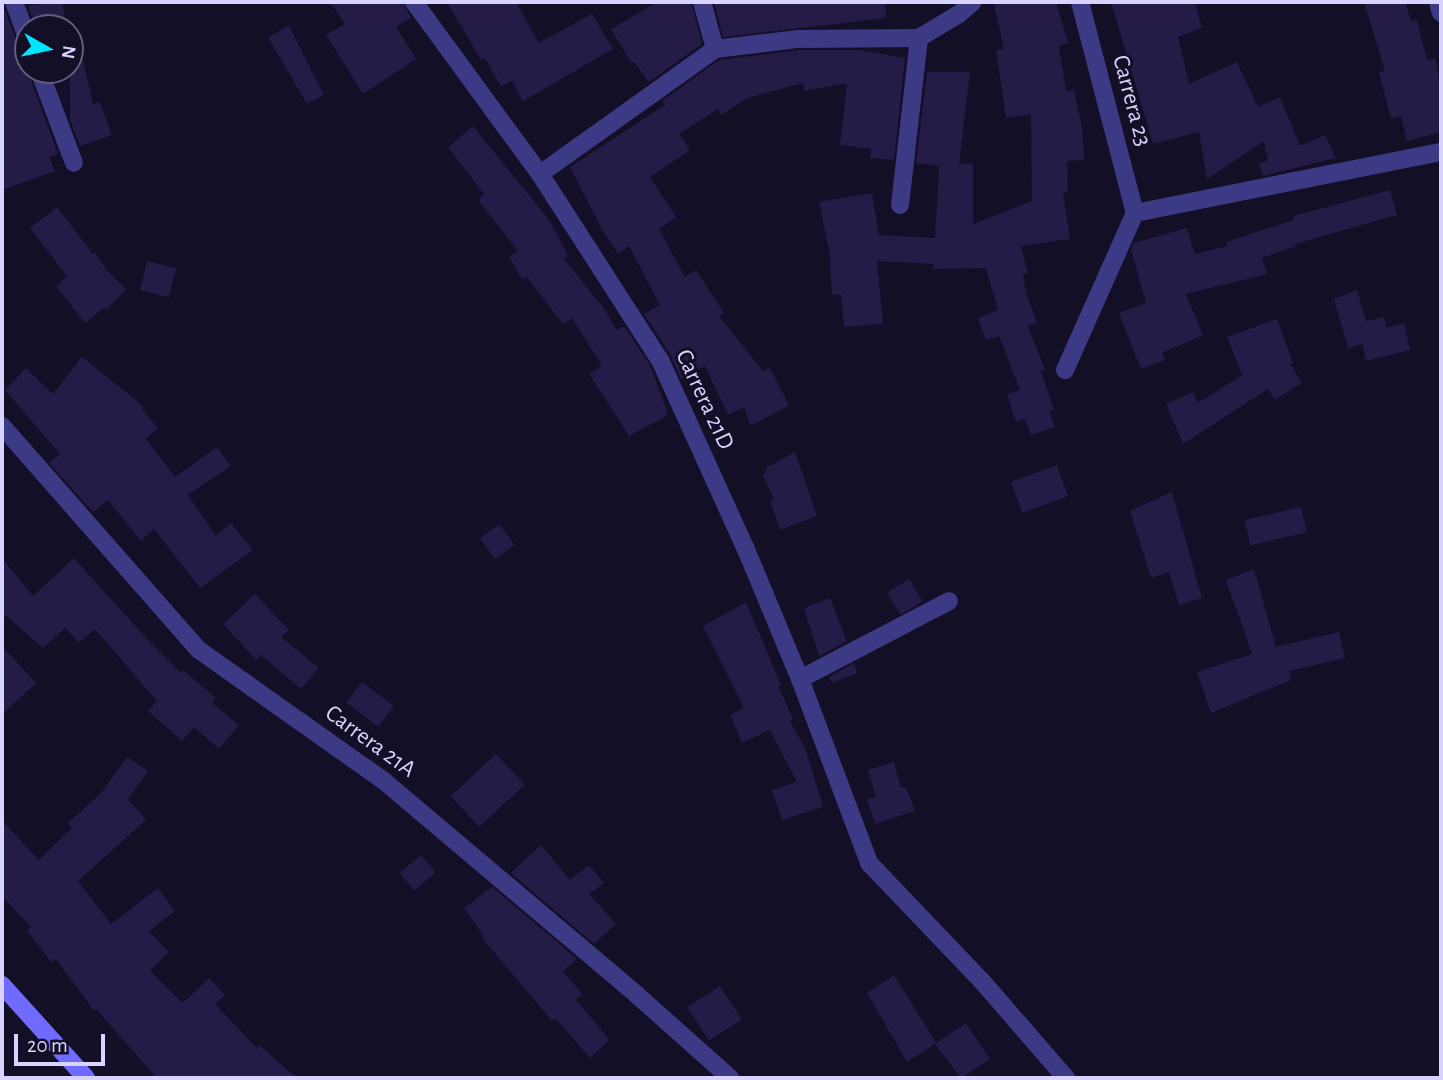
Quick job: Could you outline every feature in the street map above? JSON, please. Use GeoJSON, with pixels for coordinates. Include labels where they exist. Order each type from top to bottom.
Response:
{"type":"FeatureCollection","features":[{"type":"Feature","properties":{"kind":"street","name":"Carrera 21D"},"geometry":{"type":"LineString","coordinates":[[414,2],[540,174],[660,360],[745,547],[800,679],[869,863],[981,980],[1066,1078]]}},
{"type":"Feature","properties":{"kind":"street"},"geometry":{"type":"LineString","coordinates":[[702,2],[715,49]]}},
{"type":"Feature","properties":{"kind":"street"},"geometry":{"type":"LineString","coordinates":[[540,174],[715,49],[797,38],[919,38],[959,14],[973,2]]}},
{"type":"Feature","properties":{"kind":"street","name":"Carrera 23"},"geometry":{"type":"LineString","coordinates":[[1080,2],[1135,213]]}},
{"type":"Feature","properties":{"kind":"street"},"geometry":{"type":"LineString","coordinates":[[1438,2],[1441,13]]}},
{"type":"Feature","properties":{"kind":"street"},"geometry":{"type":"LineString","coordinates":[[900,205],[919,38]]}},
{"type":"Feature","properties":{"kind":"street"},"geometry":{"type":"LineString","coordinates":[[44,84],[74,163]]}},
{"type":"Feature","properties":{"kind":"street"},"geometry":{"type":"LineString","coordinates":[[1065,370],[1135,213],[1441,152]]}},
{"type":"Feature","properties":{"kind":"street","name":"Carrera 21A"},"geometry":{"type":"LineString","coordinates":[[2,426],[199,650],[384,781],[637,995],[730,1078]]}},
{"type":"Feature","properties":{"kind":"street"},"geometry":{"type":"LineString","coordinates":[[800,679],[949,601]]}},
{"type":"Feature","properties":{"kind":"street"},"geometry":{"type":"LineString","coordinates":[[2,985],[86,1078]]}},
{"type":"Feature","properties":{"kind":"building"},"geometry":{"type":"Polygon","coordinates":[[[62,2],[64,14],[31,14],[28,6],[62,2]]]}},
{"type":"Feature","properties":{"kind":"building"},"geometry":{"type":"Polygon","coordinates":[[[330,2],[403,2],[411,18],[396,27],[416,59],[363,94],[326,35],[345,24],[330,2]]]}},
{"type":"Feature","properties":{"kind":"building"},"geometry":{"type":"Polygon","coordinates":[[[447,2],[516,2],[539,43],[592,14],[613,49],[523,101],[512,81],[501,87],[485,58],[481,60],[447,2]]]}},
{"type":"Feature","properties":{"kind":"building"},"geometry":{"type":"Polygon","coordinates":[[[657,2],[691,2],[702,44],[649,82],[634,62],[631,63],[611,29],[657,2]]]}},
{"type":"Feature","properties":{"kind":"building"},"geometry":{"type":"Polygon","coordinates":[[[714,2],[885,2],[886,18],[723,37],[714,2]]]}},
{"type":"Feature","properties":{"kind":"building"},"geometry":{"type":"Polygon","coordinates":[[[1007,2],[1056,2],[1068,43],[1059,46],[1066,91],[1074,90],[1082,127],[1084,160],[1067,161],[1068,192],[1063,192],[1070,239],[1021,246],[1028,273],[1023,274],[1026,293],[1037,323],[1028,326],[1045,370],[1041,371],[1054,410],[1049,411],[1055,427],[1031,435],[1025,419],[1016,422],[1007,394],[1020,390],[999,336],[986,340],[978,318],[998,310],[986,268],[934,269],[933,264],[877,261],[883,324],[844,327],[841,294],[832,295],[830,255],[819,202],[872,193],[879,235],[935,238],[939,166],[916,163],[927,72],[970,72],[959,164],[973,163],[973,224],[1032,201],[1031,114],[1006,118],[996,50],[1004,49],[994,5],[1007,2]]]}},
{"type":"Feature","properties":{"kind":"building"},"geometry":{"type":"Polygon","coordinates":[[[1111,2],[1195,2],[1202,28],[1178,37],[1189,84],[1237,62],[1258,107],[1280,97],[1300,146],[1325,135],[1336,158],[1263,176],[1259,164],[1268,160],[1264,141],[1207,179],[1199,132],[1153,144],[1111,2]]]}},
{"type":"Feature","properties":{"kind":"building"},"geometry":{"type":"Polygon","coordinates":[[[1364,2],[1405,2],[1411,21],[1417,20],[1427,60],[1435,58],[1441,86],[1441,132],[1407,141],[1401,116],[1391,119],[1379,72],[1385,71],[1364,2]]]}},
{"type":"Feature","properties":{"kind":"building"},"geometry":{"type":"Polygon","coordinates":[[[3,5],[14,35],[14,84],[32,84],[58,154],[49,157],[55,171],[2,190],[3,5]]]}},
{"type":"Feature","properties":{"kind":"building"},"geometry":{"type":"Polygon","coordinates":[[[289,26],[324,95],[307,104],[268,37],[289,26]]]}},
{"type":"Feature","properties":{"kind":"building"},"geometry":{"type":"Polygon","coordinates":[[[799,50],[859,50],[905,58],[894,160],[870,158],[871,149],[840,145],[847,83],[804,91],[803,83],[747,98],[721,115],[718,109],[679,134],[690,150],[650,177],[676,217],[659,229],[685,277],[696,270],[724,313],[719,316],[763,371],[770,368],[789,405],[751,426],[744,407],[728,415],[705,366],[681,379],[670,354],[644,314],[660,305],[629,246],[618,254],[603,231],[570,167],[665,105],[662,101],[719,60],[799,50]]]}},
{"type":"Feature","properties":{"kind":"building"},"geometry":{"type":"Polygon","coordinates":[[[84,64],[93,104],[100,102],[112,135],[80,146],[70,120],[70,84],[84,84],[84,64]]]}},
{"type":"Feature","properties":{"kind":"building"},"geometry":{"type":"Polygon","coordinates":[[[473,126],[550,221],[568,256],[563,258],[603,307],[617,330],[624,326],[650,365],[668,414],[661,419],[629,436],[589,374],[602,366],[572,318],[563,324],[527,277],[522,280],[509,256],[518,251],[478,200],[484,194],[448,147],[473,126]]]}},
{"type":"Feature","properties":{"kind":"building"},"geometry":{"type":"Polygon","coordinates":[[[1390,190],[1397,215],[1295,244],[1296,246],[1262,258],[1267,274],[1186,294],[1203,335],[1162,353],[1165,360],[1141,369],[1119,313],[1146,303],[1131,249],[1134,243],[1187,228],[1195,254],[1227,246],[1226,242],[1294,220],[1293,216],[1390,190]]]}},
{"type":"Feature","properties":{"kind":"building"},"geometry":{"type":"Polygon","coordinates":[[[57,207],[93,254],[95,252],[106,270],[126,289],[107,309],[105,307],[85,323],[56,286],[67,276],[30,228],[57,207]]]}},
{"type":"Feature","properties":{"kind":"building"},"geometry":{"type":"Polygon","coordinates":[[[147,261],[176,268],[169,297],[140,290],[147,261]]]}},
{"type":"Feature","properties":{"kind":"building"},"geometry":{"type":"Polygon","coordinates":[[[1357,290],[1366,321],[1384,317],[1386,328],[1404,323],[1410,350],[1366,361],[1362,344],[1348,348],[1334,299],[1357,290]]]}},
{"type":"Feature","properties":{"kind":"building"},"geometry":{"type":"Polygon","coordinates":[[[1277,319],[1293,363],[1290,363],[1302,383],[1275,400],[1268,389],[1183,444],[1166,404],[1193,392],[1198,403],[1242,375],[1227,337],[1277,319]]]}},
{"type":"Feature","properties":{"kind":"building"},"geometry":{"type":"Polygon","coordinates":[[[82,357],[143,406],[141,408],[158,428],[146,439],[175,477],[217,447],[231,466],[188,495],[216,536],[231,523],[253,550],[200,588],[154,529],[141,541],[108,500],[93,512],[49,463],[60,454],[5,390],[26,368],[53,394],[82,357]]]}},
{"type":"Feature","properties":{"kind":"building"},"geometry":{"type":"Polygon","coordinates":[[[795,452],[817,516],[780,530],[770,500],[774,499],[762,474],[767,472],[766,468],[795,452]]]}},
{"type":"Feature","properties":{"kind":"building"},"geometry":{"type":"Polygon","coordinates":[[[1057,465],[1068,496],[1022,513],[1011,482],[1057,465]]]}},
{"type":"Feature","properties":{"kind":"building"},"geometry":{"type":"Polygon","coordinates":[[[1172,492],[1202,598],[1179,605],[1169,572],[1151,578],[1130,511],[1172,492]]]}},
{"type":"Feature","properties":{"kind":"building"},"geometry":{"type":"Polygon","coordinates":[[[1301,507],[1307,532],[1250,545],[1244,520],[1301,507]]]}},
{"type":"Feature","properties":{"kind":"building"},"geometry":{"type":"Polygon","coordinates":[[[499,524],[515,545],[495,559],[480,538],[499,524]]]}},
{"type":"Feature","properties":{"kind":"building"},"geometry":{"type":"Polygon","coordinates":[[[2,558],[33,596],[74,558],[146,638],[181,673],[183,670],[216,698],[212,703],[239,725],[219,749],[194,727],[182,741],[148,711],[157,701],[95,629],[79,643],[65,628],[43,648],[2,612],[2,558]]]}},
{"type":"Feature","properties":{"kind":"building"},"geometry":{"type":"Polygon","coordinates":[[[1254,569],[1276,647],[1339,632],[1345,658],[1289,671],[1291,680],[1211,713],[1197,672],[1252,654],[1226,580],[1254,569]]]}},
{"type":"Feature","properties":{"kind":"building"},"geometry":{"type":"Polygon","coordinates":[[[909,579],[923,601],[901,615],[887,593],[909,579]]]}},
{"type":"Feature","properties":{"kind":"building"},"geometry":{"type":"Polygon","coordinates":[[[255,594],[289,630],[281,637],[319,668],[301,689],[261,655],[256,660],[223,624],[255,594]]]}},
{"type":"Feature","properties":{"kind":"building"},"geometry":{"type":"Polygon","coordinates":[[[830,598],[847,641],[819,656],[804,608],[830,598]]]}},
{"type":"Feature","properties":{"kind":"building"},"geometry":{"type":"Polygon","coordinates":[[[746,602],[781,685],[778,686],[793,719],[790,721],[806,750],[823,807],[782,820],[772,790],[797,782],[770,730],[742,743],[730,715],[744,708],[703,626],[746,602]]]}},
{"type":"Feature","properties":{"kind":"building"},"geometry":{"type":"Polygon","coordinates":[[[2,646],[36,683],[2,714],[2,646]]]}},
{"type":"Feature","properties":{"kind":"building"},"geometry":{"type":"Polygon","coordinates":[[[854,663],[857,673],[832,683],[829,677],[854,663]]]}},
{"type":"Feature","properties":{"kind":"building"},"geometry":{"type":"Polygon","coordinates":[[[362,682],[394,706],[378,727],[346,703],[362,682]]]}},
{"type":"Feature","properties":{"kind":"building"},"geometry":{"type":"Polygon","coordinates":[[[496,754],[525,785],[479,827],[451,796],[496,754]]]}},
{"type":"Feature","properties":{"kind":"building"},"geometry":{"type":"Polygon","coordinates":[[[127,757],[148,771],[128,799],[146,820],[78,881],[111,924],[158,888],[175,911],[149,931],[169,952],[150,971],[183,1003],[209,978],[225,995],[215,1004],[257,1048],[259,1045],[297,1078],[157,1078],[96,1009],[94,1011],[56,959],[51,962],[27,930],[31,927],[2,896],[2,821],[39,860],[72,828],[68,823],[101,793],[127,757]]]}},
{"type":"Feature","properties":{"kind":"building"},"geometry":{"type":"Polygon","coordinates":[[[894,762],[901,788],[906,787],[915,811],[875,824],[867,799],[876,797],[868,770],[894,762]]]}},
{"type":"Feature","properties":{"kind":"building"},"geometry":{"type":"Polygon","coordinates":[[[541,845],[570,880],[589,865],[604,883],[589,894],[616,924],[594,944],[511,873],[541,845]]]}},
{"type":"Feature","properties":{"kind":"building"},"geometry":{"type":"Polygon","coordinates":[[[421,855],[436,873],[414,891],[400,873],[421,855]]]}},
{"type":"Feature","properties":{"kind":"building"},"geometry":{"type":"Polygon","coordinates":[[[492,887],[577,959],[563,971],[583,995],[576,1000],[610,1040],[590,1058],[555,1018],[552,1021],[482,938],[484,937],[464,908],[492,887]]]}},
{"type":"Feature","properties":{"kind":"building"},"geometry":{"type":"Polygon","coordinates":[[[894,975],[936,1043],[966,1023],[990,1059],[961,1078],[935,1044],[907,1062],[867,993],[894,975]]]}},
{"type":"Feature","properties":{"kind":"building"},"geometry":{"type":"Polygon","coordinates":[[[720,986],[742,1020],[709,1041],[687,1007],[720,986]]]}}]}
